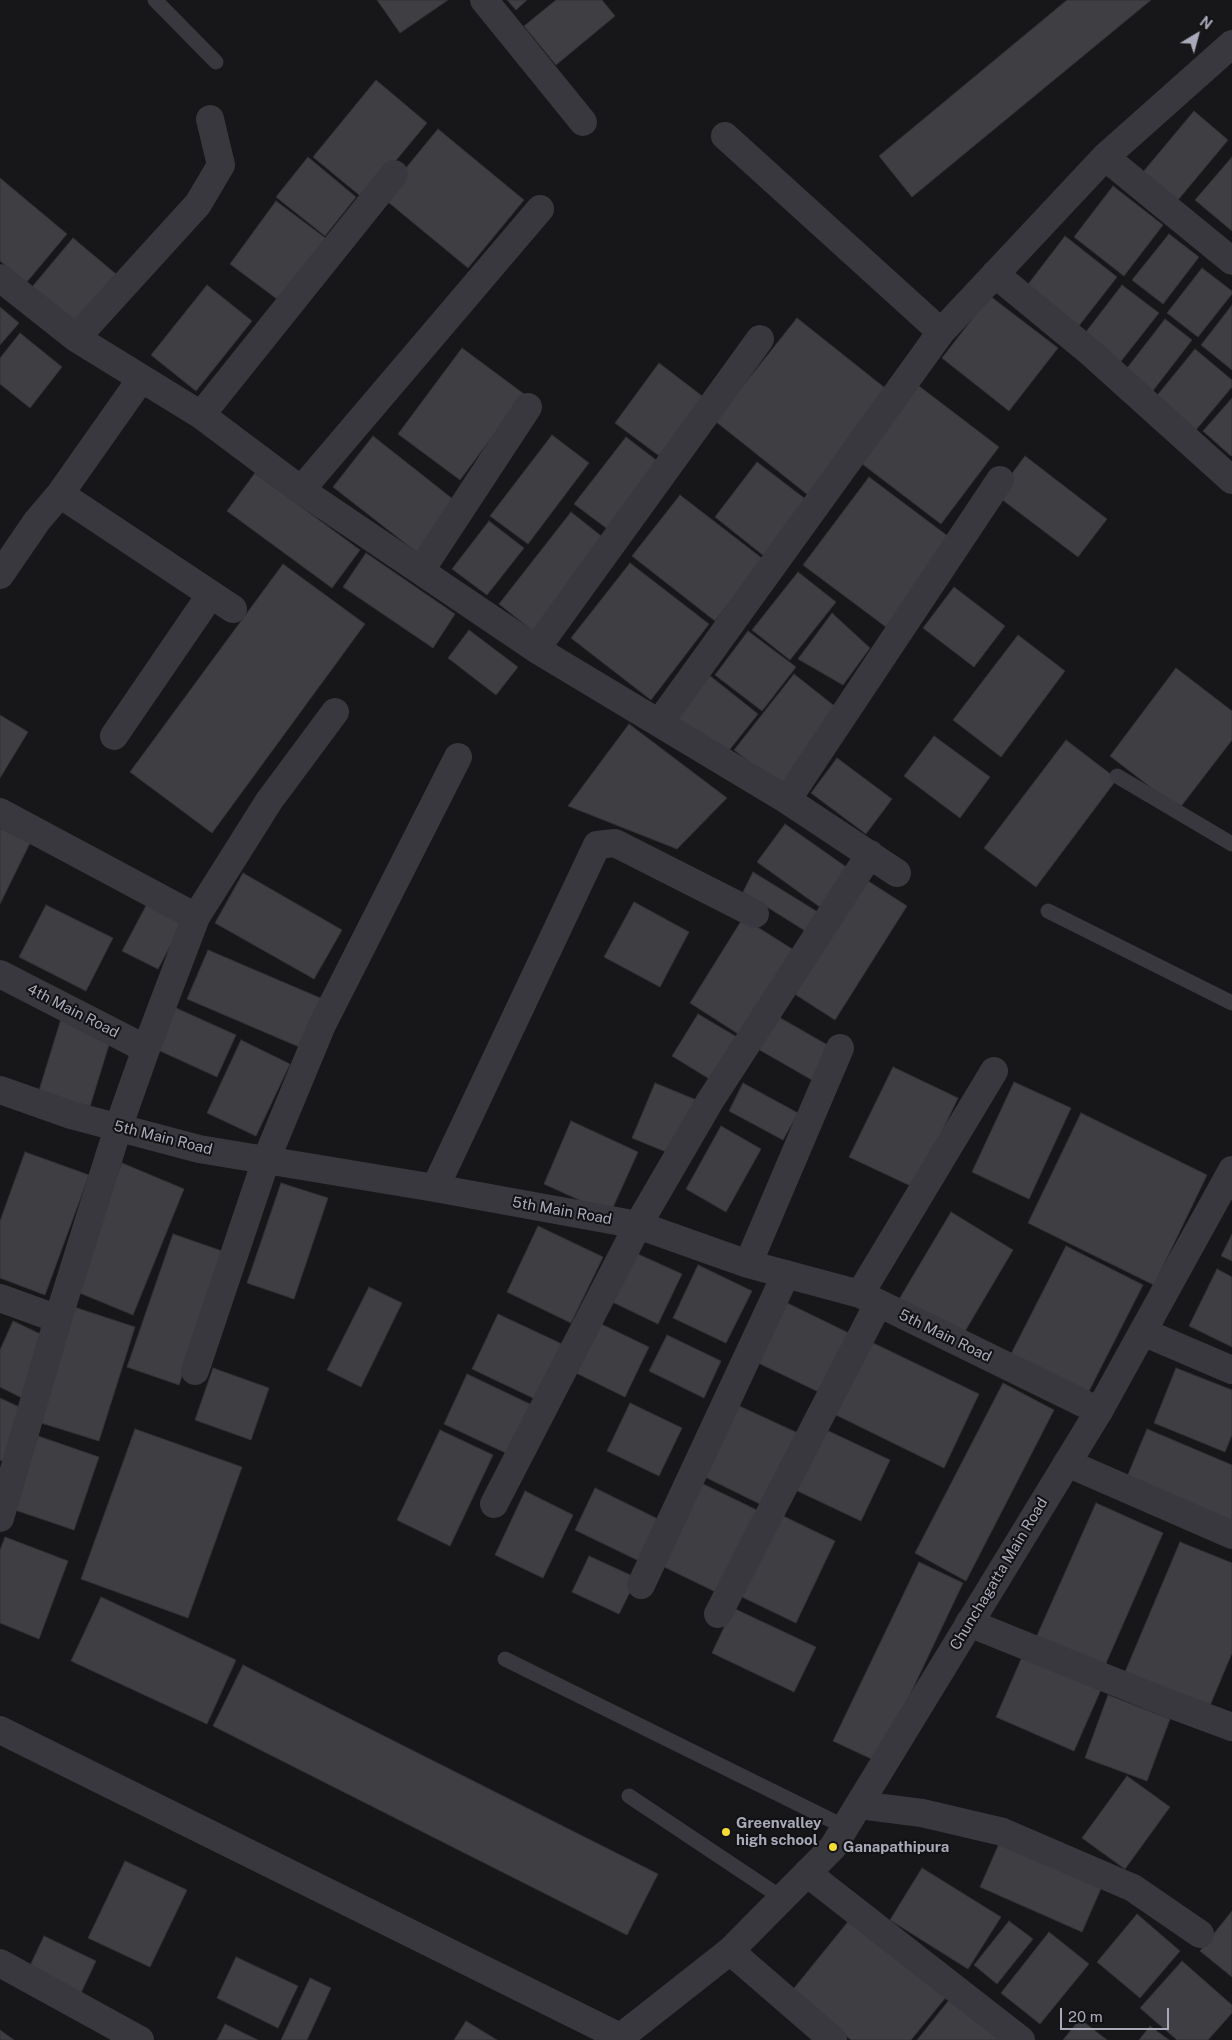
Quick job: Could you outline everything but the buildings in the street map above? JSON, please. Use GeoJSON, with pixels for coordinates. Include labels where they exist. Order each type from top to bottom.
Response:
{"type":"FeatureCollection","features":[{"type":"Feature","properties":{"kind":"street"},"geometry":{"type":"LineString","coordinates":[[484,0],[583,122]]}},
{"type":"Feature","properties":{"kind":"street"},"geometry":{"type":"LineString","coordinates":[[659,723],[941,332],[1105,157],[1232,44]]}},
{"type":"Feature","properties":{"kind":"street"},"geometry":{"type":"LineString","coordinates":[[76,338],[198,204],[221,165],[210,119]]}},
{"type":"Feature","properties":{"kind":"street"},"geometry":{"type":"LineString","coordinates":[[725,136],[941,332]]}},
{"type":"Feature","properties":{"kind":"street"},"geometry":{"type":"LineString","coordinates":[[1105,157],[1232,261]]}},
{"type":"Feature","properties":{"kind":"street"},"geometry":{"type":"LineString","coordinates":[[201,415],[394,174]]}},
{"type":"Feature","properties":{"kind":"street"},"geometry":{"type":"LineString","coordinates":[[301,490],[540,209]]}},
{"type":"Feature","properties":{"kind":"street"},"geometry":{"type":"LineString","coordinates":[[995,274],[1091,353],[1232,480]]}},
{"type":"Feature","properties":{"kind":"street"},"geometry":{"type":"LineString","coordinates":[[0,278],[76,338],[201,415],[301,490],[536,649],[787,800],[897,873]]}},
{"type":"Feature","properties":{"kind":"street"},"geometry":{"type":"LineString","coordinates":[[536,649],[760,339]]}},
{"type":"Feature","properties":{"kind":"street"},"geometry":{"type":"LineString","coordinates":[[0,576],[37,521],[60,494],[140,379]]}},
{"type":"Feature","properties":{"kind":"street"},"geometry":{"type":"LineString","coordinates":[[421,570],[528,406]]}},
{"type":"Feature","properties":{"kind":"street"},"geometry":{"type":"LineString","coordinates":[[787,800],[1000,480]]}},
{"type":"Feature","properties":{"kind":"street"},"geometry":{"type":"LineString","coordinates":[[60,494],[233,609]]}},
{"type":"Feature","properties":{"kind":"street"},"geometry":{"type":"LineString","coordinates":[[114,736],[211,594]]}},
{"type":"Feature","properties":{"kind":"street"},"geometry":{"type":"LineString","coordinates":[[0,1518],[6,1473],[58,1319],[118,1128],[196,917],[269,801],[335,712]]}},
{"type":"Feature","properties":{"kind":"street"},"geometry":{"type":"LineString","coordinates":[[195,1371],[266,1160],[322,1025],[458,757]]}},
{"type":"Feature","properties":{"kind":"street"},"geometry":{"type":"LineString","coordinates":[[0,812],[196,917]]}},
{"type":"Feature","properties":{"kind":"street"},"geometry":{"type":"LineString","coordinates":[[435,1188],[597,844],[615,843],[755,914]]}},
{"type":"Feature","properties":{"kind":"street"},"geometry":{"type":"LineString","coordinates":[[494,1504],[638,1225],[710,1101],[870,854]]}},
{"type":"Feature","properties":{"kind":"street","name":"4th Main Road"},"geometry":{"type":"LineString","coordinates":[[0,974],[146,1049]]}},
{"type":"Feature","properties":{"kind":"street"},"geometry":{"type":"LineString","coordinates":[[748,1264],[840,1048]]}},
{"type":"Feature","properties":{"kind":"street"},"geometry":{"type":"LineString","coordinates":[[718,1614],[869,1299],[994,1071]]}},
{"type":"Feature","properties":{"kind":"street","name":"5th Main Road"},"geometry":{"type":"LineString","coordinates":[[0,1090],[71,1115],[199,1149],[435,1188],[638,1225],[748,1264],[869,1299],[1098,1410]]}},
{"type":"Feature","properties":{"kind":"street","name":"Chunchagatta Main Road"},"geometry":{"type":"LineString","coordinates":[[619,2039],[730,1951],[834,1847],[1098,1410],[1230,1176]]}},
{"type":"Feature","properties":{"kind":"street"},"geometry":{"type":"LineString","coordinates":[[641,1585],[786,1274]]}},
{"type":"Feature","properties":{"kind":"street"},"geometry":{"type":"LineString","coordinates":[[0,1298],[58,1319]]}},
{"type":"Feature","properties":{"kind":"street"},"geometry":{"type":"LineString","coordinates":[[1143,1332],[1232,1370]]}},
{"type":"Feature","properties":{"kind":"street"},"geometry":{"type":"LineString","coordinates":[[1066,1463],[1232,1535]]}},
{"type":"Feature","properties":{"kind":"street"},"geometry":{"type":"LineString","coordinates":[[969,1623],[1232,1727]]}},
{"type":"Feature","properties":{"kind":"street"},"geometry":{"type":"LineString","coordinates":[[0,1730],[619,2039]]}},
{"type":"Feature","properties":{"kind":"street"},"geometry":{"type":"LineString","coordinates":[[852,1816],[922,1813],[1003,1832],[1133,1888],[1200,1934]]}},
{"type":"Feature","properties":{"kind":"street"},"geometry":{"type":"LineString","coordinates":[[807,1873],[1021,2040]]}},
{"type":"Feature","properties":{"kind":"street"},"geometry":{"type":"LineString","coordinates":[[730,1951],[833,2040]]}},
{"type":"Feature","properties":{"kind":"street"},"geometry":{"type":"LineString","coordinates":[[0,1963],[140,2040]]}},
{"type":"Feature","properties":{"kind":"lane"},"geometry":{"type":"LineString","coordinates":[[155,0],[216,62]]}},
{"type":"Feature","properties":{"kind":"lane"},"geometry":{"type":"LineString","coordinates":[[1117,776],[1232,844]]}},
{"type":"Feature","properties":{"kind":"lane"},"geometry":{"type":"LineString","coordinates":[[1048,911],[1232,1003]]}},
{"type":"Feature","properties":{"kind":"lane"},"geometry":{"type":"LineString","coordinates":[[505,1659],[852,1816]]}},
{"type":"Feature","properties":{"kind":"lane"},"geometry":{"type":"LineString","coordinates":[[629,1796],[782,1898]]}},
{"type":"Feature","properties":{"kind":"place","name":"Greenvalley high school"},"geometry":{"type":"Point","coordinates":[726,1832]}},
{"type":"Feature","properties":{"kind":"place","name":"Ganapathipura"},"geometry":{"type":"Point","coordinates":[833,1847]}}]}
